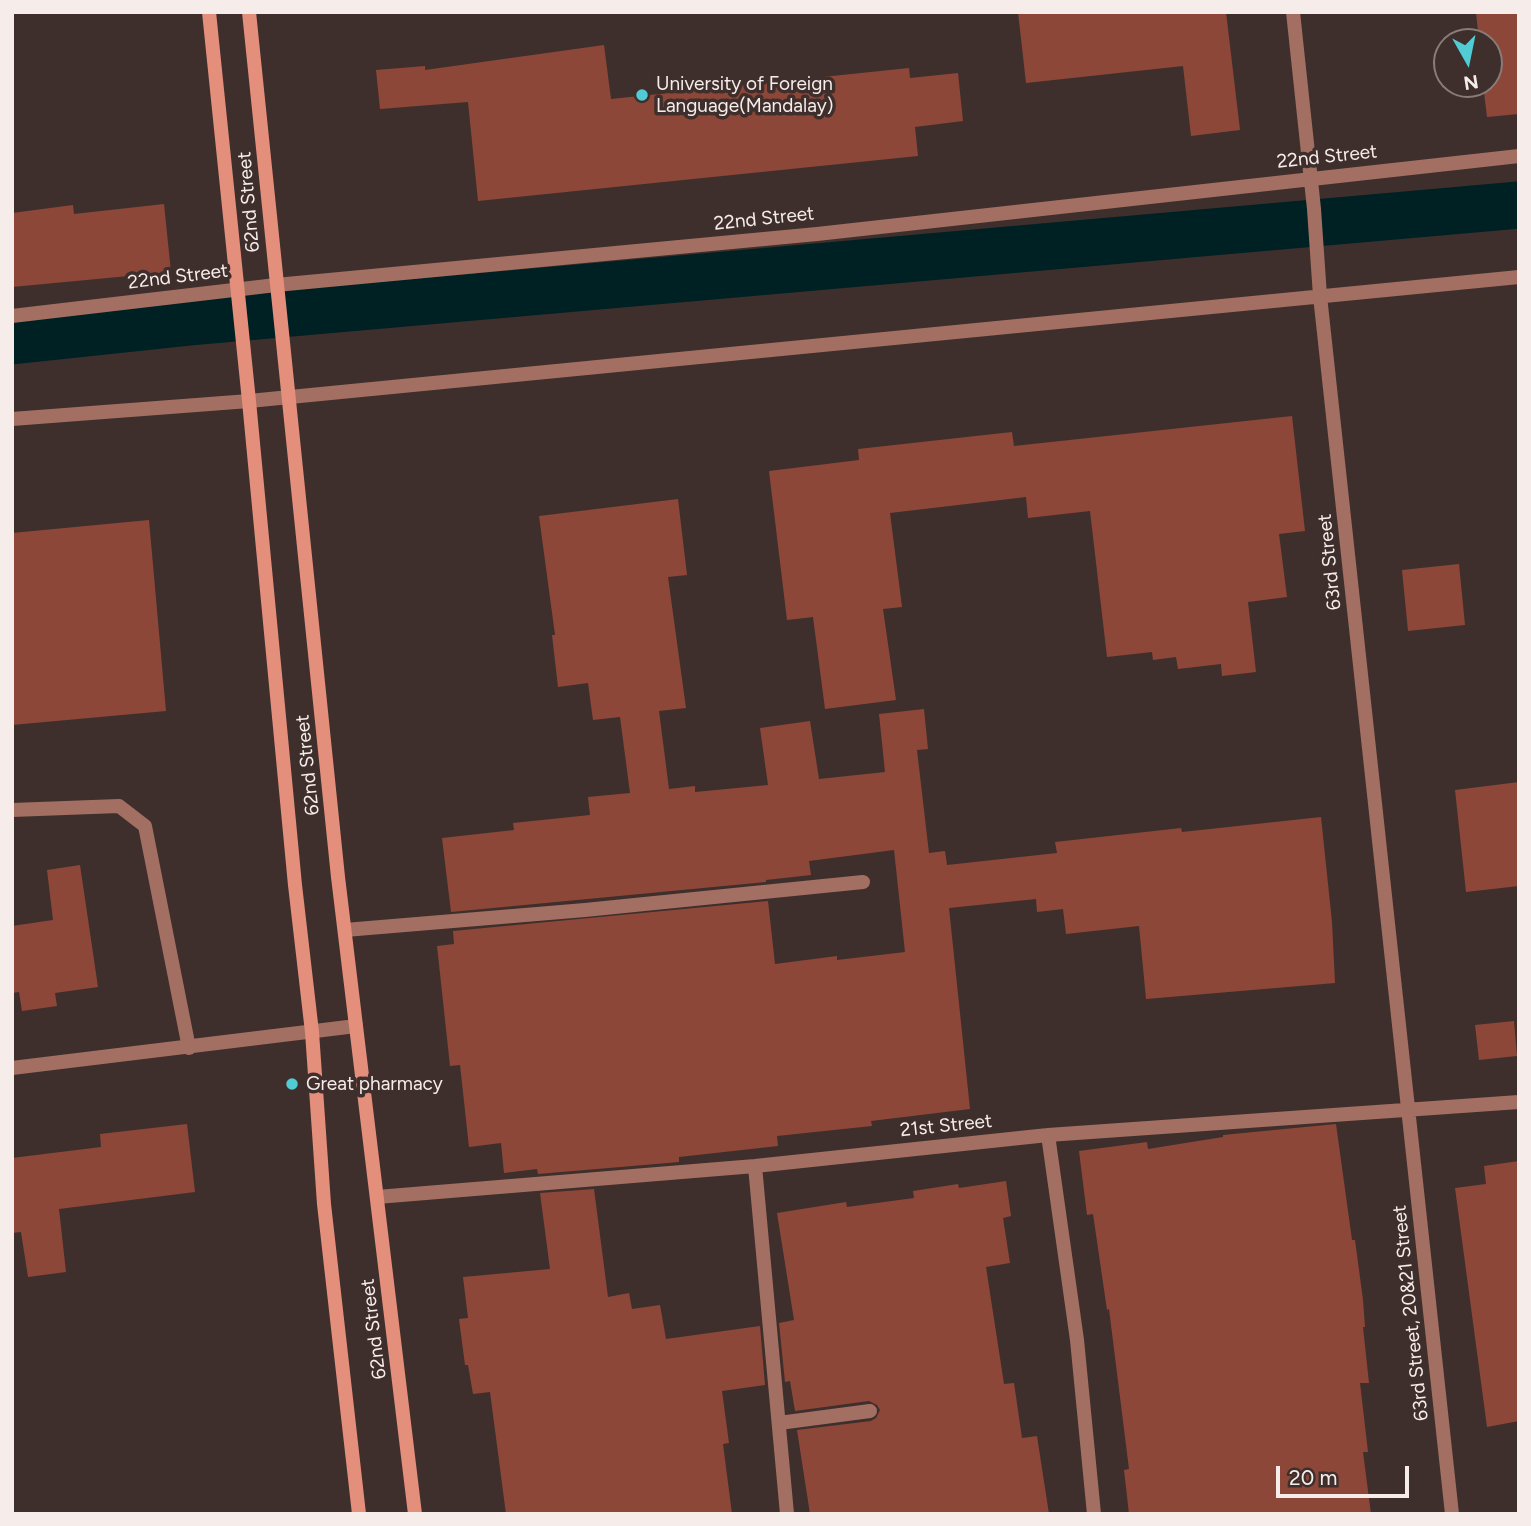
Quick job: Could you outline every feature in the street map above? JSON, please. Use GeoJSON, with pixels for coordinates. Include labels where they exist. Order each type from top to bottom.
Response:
{"type":"FeatureCollection","features":[{"type":"Feature","properties":{"kind":"main road","name":"62nd Street"},"geometry":{"type":"LineString","coordinates":[[209,12],[295,885],[312,1032],[324,1204],[359,1514]]}},
{"type":"Feature","properties":{"kind":"main road","name":"62nd Street"},"geometry":{"type":"LineString","coordinates":[[249,12],[345,930],[415,1514]]}},
{"type":"Feature","properties":{"kind":"street","name":"63rd Street"},"geometry":{"type":"LineString","coordinates":[[1293,12],[1314,209],[1320,296],[1409,1108]]}},
{"type":"Feature","properties":{"kind":"street","name":"22nd Street"},"geometry":{"type":"LineString","coordinates":[[12,316],[276,285],[817,234],[1519,156]]}},
{"type":"Feature","properties":{"kind":"street"},"geometry":{"type":"LineString","coordinates":[[12,419],[249,401],[1519,277]]}},
{"type":"Feature","properties":{"kind":"street"},"geometry":{"type":"LineString","coordinates":[[12,810],[118,806],[145,826],[189,1048]]}},
{"type":"Feature","properties":{"kind":"street"},"geometry":{"type":"LineString","coordinates":[[345,930],[863,883]]}},
{"type":"Feature","properties":{"kind":"street"},"geometry":{"type":"LineString","coordinates":[[12,1068],[356,1026]]}},
{"type":"Feature","properties":{"kind":"street","name":"21st Street"},"geometry":{"type":"LineString","coordinates":[[377,1197],[755,1166],[1048,1135],[1519,1102]]}},
{"type":"Feature","properties":{"kind":"street","name":"63rd Street, 20&21 Street"},"geometry":{"type":"LineString","coordinates":[[1409,1108],[1452,1514]]}},
{"type":"Feature","properties":{"kind":"street"},"geometry":{"type":"LineString","coordinates":[[1048,1135],[1077,1340],[1094,1514]]}},
{"type":"Feature","properties":{"kind":"street"},"geometry":{"type":"LineString","coordinates":[[755,1166],[787,1514]]}},
{"type":"Feature","properties":{"kind":"street"},"geometry":{"type":"LineString","coordinates":[[779,1423],[870,1411]]}},
{"type":"Feature","properties":{"kind":"building"},"geometry":{"type":"Polygon","coordinates":[[[1018,12],[1226,12],[1240,130],[1191,136],[1183,66],[1026,83],[1018,12]]]}},
{"type":"Feature","properties":{"kind":"building"},"geometry":{"type":"Polygon","coordinates":[[[1476,12],[1519,12],[1519,114],[1487,117],[1485,98],[1503,98],[1503,28],[1478,28],[1476,12]]]}},
{"type":"Feature","properties":{"kind":"building"},"geometry":{"type":"Polygon","coordinates":[[[604,45],[611,99],[909,68],[910,78],[958,73],[963,121],[915,127],[918,156],[478,201],[468,102],[380,109],[376,70],[425,66],[425,70],[604,45]]]}},
{"type":"Feature","properties":{"kind":"building"},"geometry":{"type":"Polygon","coordinates":[[[164,204],[171,272],[12,287],[12,213],[73,205],[74,214],[164,204]]]}},
{"type":"Feature","properties":{"kind":"building"},"geometry":{"type":"Polygon","coordinates":[[[1292,416],[1305,531],[1279,534],[1287,597],[1248,602],[1256,672],[1222,676],[1221,664],[1178,669],[1176,657],[1153,660],[1152,652],[1107,657],[1090,511],[1028,518],[1026,497],[890,513],[902,607],[883,609],[896,700],[825,709],[813,617],[787,620],[769,471],[859,460],[858,449],[1012,432],[1014,446],[1292,416]]]}},
{"type":"Feature","properties":{"kind":"building"},"geometry":{"type":"Polygon","coordinates":[[[678,499],[687,575],[668,577],[686,708],[659,711],[669,789],[695,786],[695,792],[768,785],[760,728],[810,721],[819,779],[885,772],[879,714],[924,709],[928,749],[917,750],[929,853],[945,851],[947,865],[1057,853],[1055,842],[1181,828],[1182,832],[1321,817],[1332,922],[1335,983],[1146,999],[1139,926],[1066,934],[1063,909],[1037,912],[1036,899],[949,908],[970,1109],[871,1121],[872,1126],[777,1136],[778,1146],[679,1157],[679,1162],[538,1174],[537,1169],[504,1173],[501,1143],[469,1147],[460,1065],[450,1066],[437,946],[454,944],[453,931],[768,901],[775,964],[837,956],[837,960],[905,952],[894,850],[809,861],[811,875],[766,882],[451,912],[442,838],[514,830],[513,823],[590,815],[588,797],[630,793],[620,717],[593,720],[588,683],[558,687],[552,635],[555,635],[539,516],[678,499]]]}},
{"type":"Feature","properties":{"kind":"building"},"geometry":{"type":"Polygon","coordinates":[[[149,520],[166,711],[12,725],[12,533],[149,520]]]}},
{"type":"Feature","properties":{"kind":"building"},"geometry":{"type":"Polygon","coordinates":[[[1459,564],[1465,625],[1408,631],[1402,570],[1459,564]]]}},
{"type":"Feature","properties":{"kind":"building"},"geometry":{"type":"Polygon","coordinates":[[[1519,782],[1519,886],[1466,892],[1455,790],[1519,782]]]}},
{"type":"Feature","properties":{"kind":"building"},"geometry":{"type":"Polygon","coordinates":[[[80,865],[98,987],[55,993],[57,1006],[22,1011],[19,992],[12,993],[12,926],[53,920],[47,870],[80,865]]]}},
{"type":"Feature","properties":{"kind":"building"},"geometry":{"type":"Polygon","coordinates":[[[1514,1021],[1517,1056],[1479,1060],[1475,1025],[1514,1021]]]}},
{"type":"Feature","properties":{"kind":"building"},"geometry":{"type":"Polygon","coordinates":[[[187,1124],[195,1192],[59,1209],[66,1272],[28,1277],[21,1232],[12,1233],[12,1158],[101,1147],[100,1134],[187,1124]]]}},
{"type":"Feature","properties":{"kind":"building"},"geometry":{"type":"Polygon","coordinates":[[[1336,1124],[1363,1300],[1369,1383],[1360,1383],[1368,1452],[1363,1452],[1371,1514],[1129,1514],[1124,1470],[1129,1469],[1109,1309],[1107,1310],[1093,1214],[1087,1215],[1079,1151],[1147,1142],[1148,1149],[1223,1135],[1336,1124]]]}},
{"type":"Feature","properties":{"kind":"building"},"geometry":{"type":"Polygon","coordinates":[[[1519,1161],[1519,1421],[1487,1427],[1455,1188],[1486,1184],[1484,1166],[1519,1161]]]}},
{"type":"Feature","properties":{"kind":"building"},"geometry":{"type":"Polygon","coordinates":[[[1006,1181],[1011,1216],[1003,1218],[1010,1263],[986,1267],[1004,1384],[1014,1383],[1022,1438],[1037,1436],[1049,1514],[810,1514],[797,1430],[871,1421],[880,1410],[869,1401],[795,1411],[790,1381],[785,1382],[779,1323],[794,1320],[777,1213],[846,1202],[847,1207],[914,1198],[913,1191],[958,1184],[959,1188],[1006,1181]]]}},
{"type":"Feature","properties":{"kind":"building"},"geometry":{"type":"Polygon","coordinates":[[[594,1189],[608,1297],[629,1293],[632,1309],[660,1305],[666,1339],[760,1326],[765,1385],[722,1391],[729,1443],[723,1444],[732,1514],[506,1514],[490,1392],[473,1394],[468,1365],[465,1365],[459,1319],[468,1318],[463,1277],[550,1269],[540,1193],[594,1189]]]}},
{"type":"Feature","properties":{"kind":"waterway"},"geometry":{"type":"LineString","coordinates":[[12,341],[191,322],[1519,205]]}},
{"type":"Feature","properties":{"kind":"place","name":"University of Foreign Language(Mandalay)"},"geometry":{"type":"Point","coordinates":[642,95]}},
{"type":"Feature","properties":{"kind":"place","name":"Great pharmacy"},"geometry":{"type":"Point","coordinates":[292,1084]}}]}
